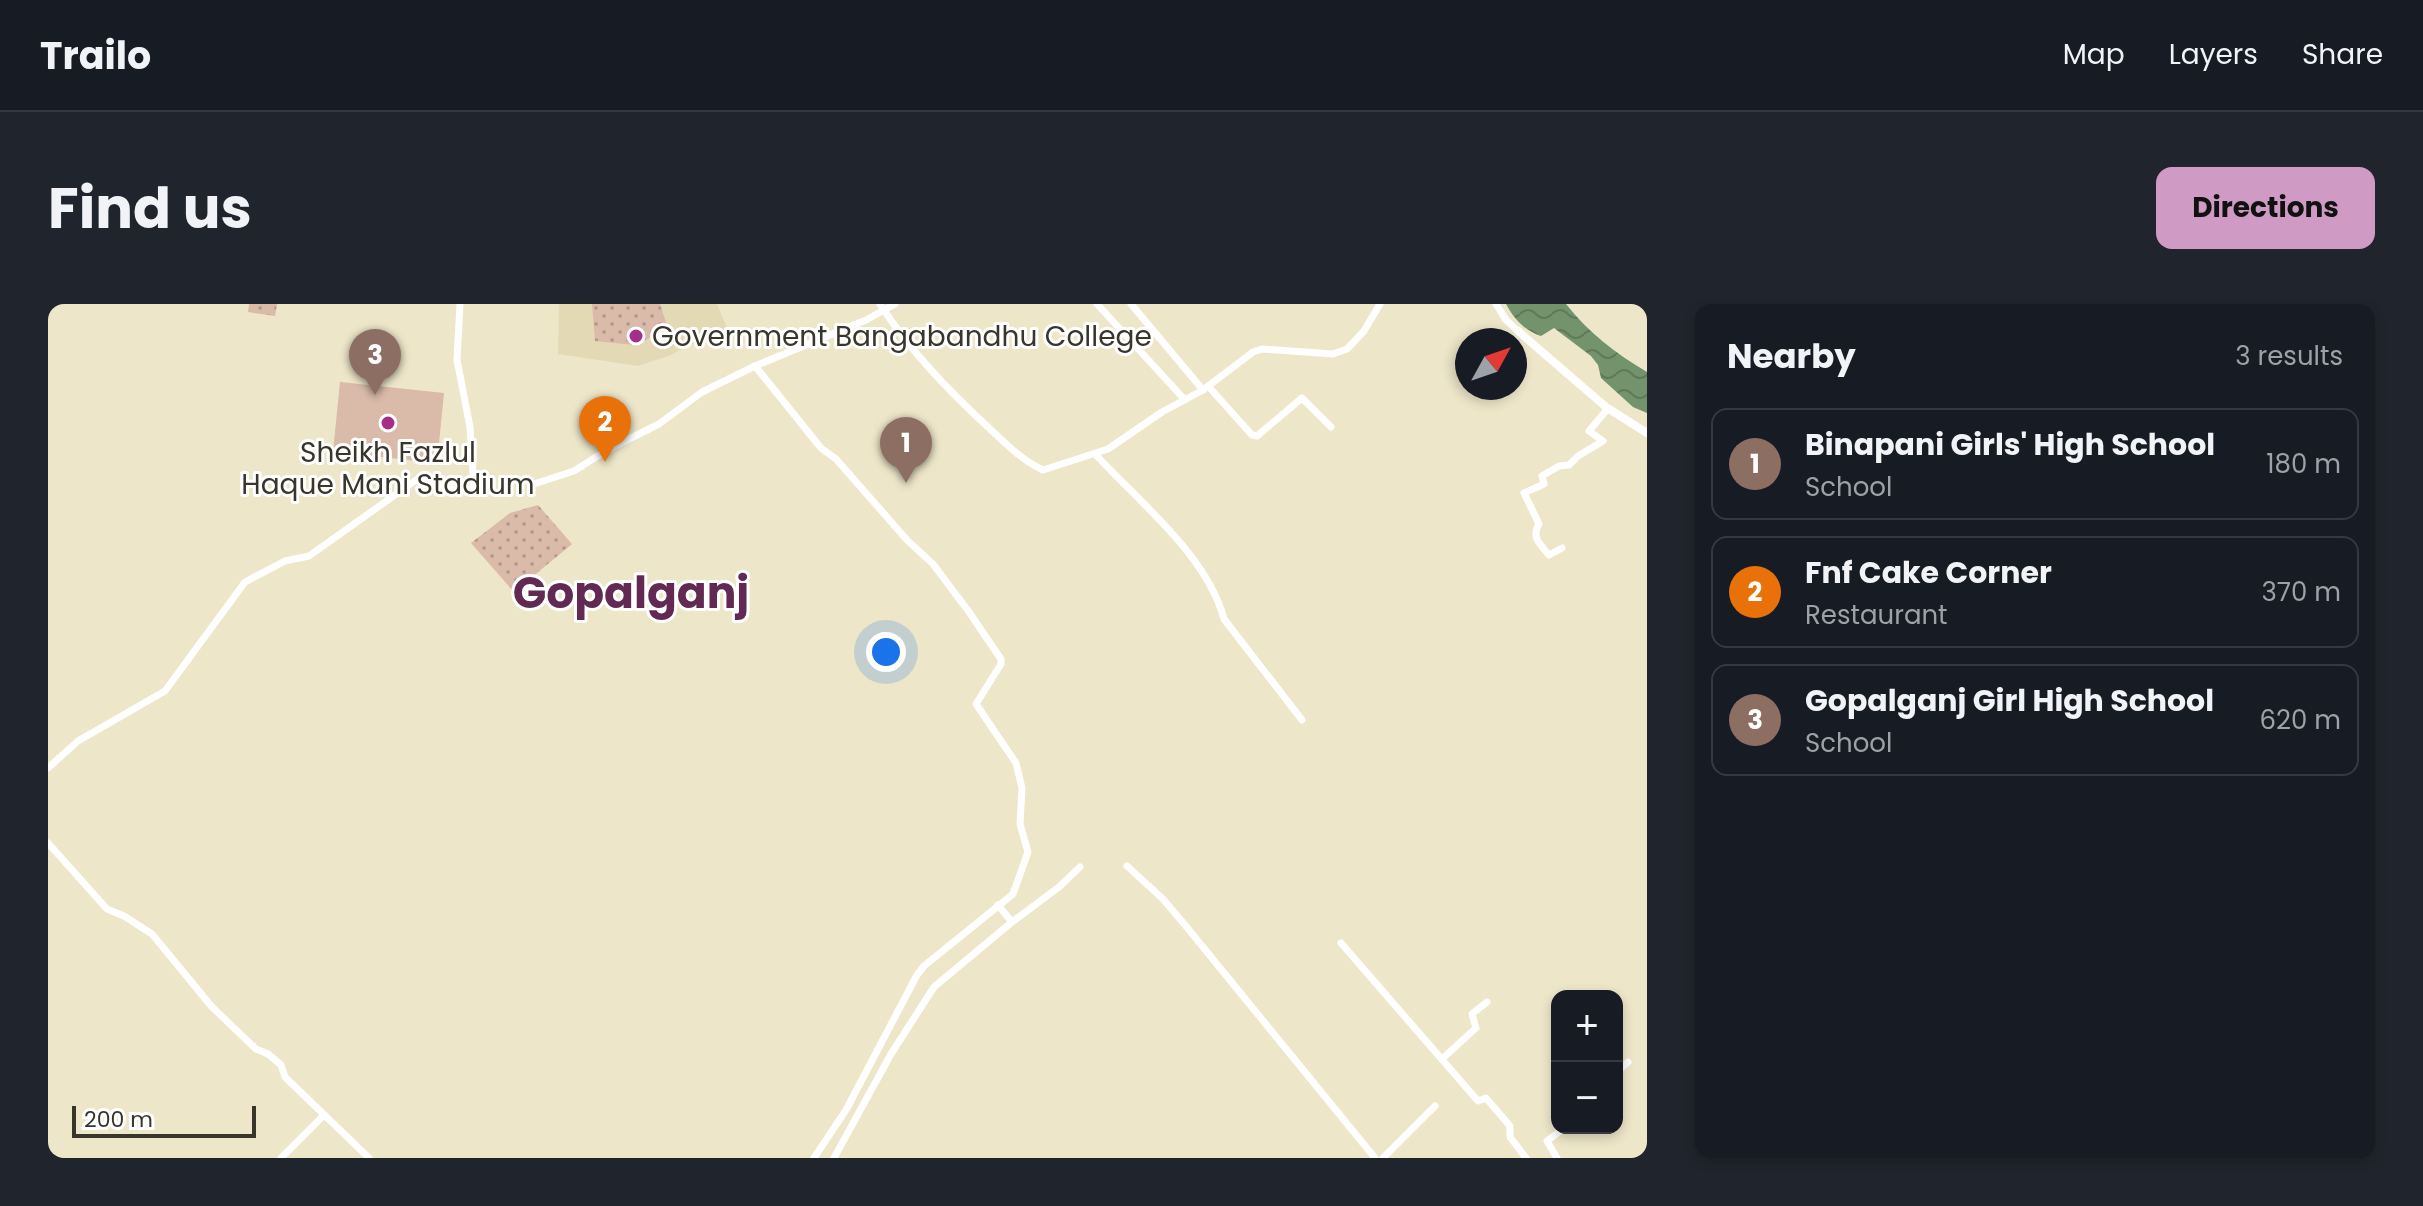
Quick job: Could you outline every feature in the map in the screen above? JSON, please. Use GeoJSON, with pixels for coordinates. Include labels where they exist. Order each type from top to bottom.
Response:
{"type":"FeatureCollection","features":[{"type":"Feature","properties":{"kind":"street"},"geometry":{"type":"LineString","coordinates":[[48,768],[78,741],[165,691],[245,582],[285,561],[309,556],[416,480],[474,489],[470,427],[457,360],[460,304]]}},
{"type":"Feature","properties":{"kind":"street"},"geometry":{"type":"LineString","coordinates":[[534,484],[574,471],[607,450],[659,424],[702,392],[882,307],[895,304]]}},
{"type":"Feature","properties":{"kind":"street"},"geometry":{"type":"LineString","coordinates":[[1097,304],[1185,400]]}},
{"type":"Feature","properties":{"kind":"street"},"geometry":{"type":"LineString","coordinates":[[1131,304],[1252,435],[1257,436],[1269,428],[1302,398],[1331,427]]}},
{"type":"Feature","properties":{"kind":"street"},"geometry":{"type":"LineString","coordinates":[[882,307],[911,349],[977,418],[1029,462],[1049,470],[1108,449],[1206,388],[1253,352],[1262,349],[1333,354],[1347,349],[1364,331],[1380,304]]}},
{"type":"Feature","properties":{"kind":"street"},"geometry":{"type":"LineString","coordinates":[[1496,304],[1515,328]]}},
{"type":"Feature","properties":{"kind":"street"},"geometry":{"type":"LineString","coordinates":[[1527,339],[1606,407],[1647,433]]}},
{"type":"Feature","properties":{"kind":"street"},"geometry":{"type":"LineString","coordinates":[[755,366],[821,448],[836,459],[907,540],[933,564],[1001,659],[1001,664],[976,704],[1016,763],[1022,788],[1020,824],[1028,852],[1013,894],[917,975],[820,1155]]}},
{"type":"Feature","properties":{"kind":"street"},"geometry":{"type":"LineString","coordinates":[[1562,548],[1549,555],[1535,538],[1534,532],[1539,524],[1524,493],[1544,484],[1542,476],[1551,470],[1569,465],[1603,441],[1589,431],[1606,407]]}},
{"type":"Feature","properties":{"kind":"street"},"geometry":{"type":"LineString","coordinates":[[1095,454],[1175,536],[1208,581],[1220,602],[1224,619],[1302,720]]}},
{"type":"Feature","properties":{"kind":"street"},"geometry":{"type":"LineString","coordinates":[[48,843],[107,909],[152,934],[212,1007],[256,1049],[281,1065],[285,1077],[369,1158]]}},
{"type":"Feature","properties":{"kind":"street"},"geometry":{"type":"LineString","coordinates":[[1127,866],[1163,899],[1375,1158]]}},
{"type":"Feature","properties":{"kind":"street"},"geometry":{"type":"LineString","coordinates":[[834,1158],[891,1054],[934,987],[1011,920],[1059,887],[1080,867]]}},
{"type":"Feature","properties":{"kind":"street"},"geometry":{"type":"LineString","coordinates":[[1000,907],[1011,920]]}},
{"type":"Feature","properties":{"kind":"street"},"geometry":{"type":"LineString","coordinates":[[1341,943],[1478,1101],[1486,1098],[1510,1126],[1510,1137],[1526,1158]]}},
{"type":"Feature","properties":{"kind":"street"},"geometry":{"type":"LineString","coordinates":[[1442,1059],[1476,1028],[1472,1014],[1487,1002]]}},
{"type":"Feature","properties":{"kind":"street"},"geometry":{"type":"LineString","coordinates":[[1623,1067],[1628,1062]]}},
{"type":"Feature","properties":{"kind":"street"},"geometry":{"type":"LineString","coordinates":[[1383,1158],[1435,1106]]}},
{"type":"Feature","properties":{"kind":"street"},"geometry":{"type":"LineString","coordinates":[[281,1158],[324,1115]]}},
{"type":"Feature","properties":{"kind":"street"},"geometry":{"type":"LineString","coordinates":[[1556,1134],[1547,1141],[1557,1158]]}},
{"type":"Feature","properties":{"kind":"shaded area"},"geometry":{"type":"Polygon","coordinates":[[[249,304],[277,304],[275,316],[248,312],[249,304]]]}},
{"type":"Feature","properties":{"kind":"shaded area","name":"Government Bangabandhu College"},"geometry":{"type":"Polygon","coordinates":[[[559,304],[717,304],[729,333],[701,340],[638,366],[558,354],[559,304]]]}},
{"type":"Feature","properties":{"kind":"shaded area"},"geometry":{"type":"Polygon","coordinates":[[[592,304],[660,304],[668,329],[635,345],[595,341],[592,304]]]}},
{"type":"Feature","properties":{"kind":"shaded area","name":"Sheikh Fazlul Haque Mani Stadium"},"geometry":{"type":"Polygon","coordinates":[[[340,382],[444,393],[437,463],[333,452],[340,382]]]}},
{"type":"Feature","properties":{"kind":"shaded area"},"geometry":{"type":"Polygon","coordinates":[[[538,505],[572,544],[514,592],[471,543],[510,513],[538,505]]]}},
{"type":"Feature","properties":{"kind":"water"},"geometry":{"type":"Polygon","coordinates":[[[1506,304],[1566,304],[1603,342],[1647,372],[1647,413],[1633,407],[1601,378],[1598,365],[1591,356],[1554,328],[1541,336],[1516,319],[1506,304]]]}},
{"type":"Feature","properties":{"kind":"place","name":"Government Bangabandhu College"},"geometry":{"type":"Point","coordinates":[636,336]}},
{"type":"Feature","properties":{"kind":"place","name":"Gopalganj Girl High School"},"geometry":{"type":"Point","coordinates":[375,395]}},
{"type":"Feature","properties":{"kind":"place","name":"Sheikh Fazlul Haque Mani Stadium"},"geometry":{"type":"Point","coordinates":[388,423]}},
{"type":"Feature","properties":{"kind":"place","name":"Fnf Cake Corner"},"geometry":{"type":"Point","coordinates":[605,462]}},
{"type":"Feature","properties":{"kind":"place","name":"Binapani Girls' High School"},"geometry":{"type":"Point","coordinates":[906,483]}},
{"type":"Feature","properties":{"kind":"district","name":"Gopalganj"},"geometry":{"type":"Point","coordinates":[631,593]}}]}
